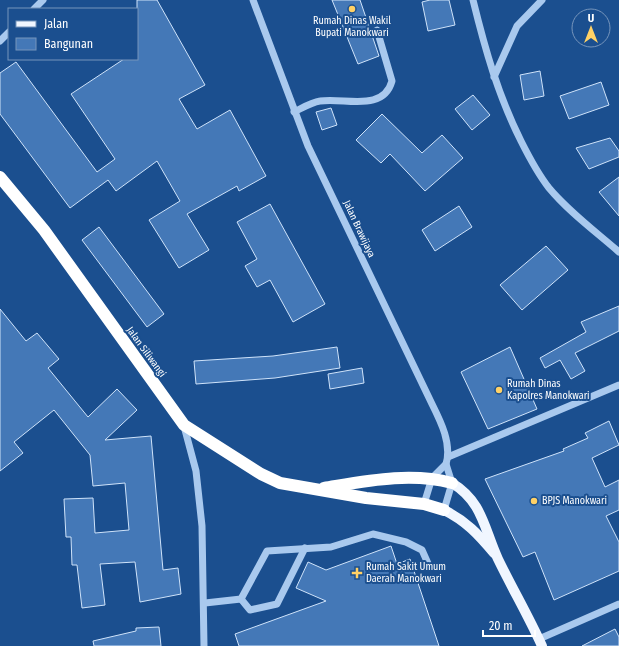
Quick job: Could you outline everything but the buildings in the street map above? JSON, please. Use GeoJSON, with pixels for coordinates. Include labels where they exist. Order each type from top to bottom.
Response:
{"type":"FeatureCollection","features":[{"type":"Feature","properties":{"kind":"highway","name":"Jalan Siliwangi"},"geometry":{"type":"LineString","coordinates":[[0,177],[44,230],[184,425],[261,474],[280,483],[366,498],[424,504],[444,510]]}},
{"type":"Feature","properties":{"kind":"highway","name":"Jalan Siliwangi"},"geometry":{"type":"LineString","coordinates":[[313,489],[394,478],[432,478],[452,483]]}},
{"type":"Feature","properties":{"kind":"main road"},"geometry":{"type":"LineString","coordinates":[[452,483],[464,490],[474,502],[483,517],[498,557],[541,643]]}},
{"type":"Feature","properties":{"kind":"main road"},"geometry":{"type":"LineString","coordinates":[[444,510],[460,518],[477,533],[498,557]]}},
{"type":"Feature","properties":{"kind":"street"},"geometry":{"type":"LineString","coordinates":[[35,8],[43,0]]}},
{"type":"Feature","properties":{"kind":"street","name":"Jalan Brawijaya"},"geometry":{"type":"LineString","coordinates":[[253,0],[308,146],[440,422],[445,436],[447,461],[452,483]]}},
{"type":"Feature","properties":{"kind":"street"},"geometry":{"type":"LineString","coordinates":[[473,0],[494,77],[512,123],[535,167],[548,187],[561,202],[619,252]]}},
{"type":"Feature","properties":{"kind":"street"},"geometry":{"type":"LineString","coordinates":[[494,77],[517,26],[542,0]]}},
{"type":"Feature","properties":{"kind":"street"},"geometry":{"type":"LineString","coordinates":[[294,112],[318,101],[329,100],[361,103],[374,100],[384,94],[390,87],[392,81],[377,30]]}},
{"type":"Feature","properties":{"kind":"street"},"geometry":{"type":"LineString","coordinates":[[0,41],[8,33]]}},
{"type":"Feature","properties":{"kind":"street"},"geometry":{"type":"LineString","coordinates":[[424,504],[432,478],[447,461],[619,385]]}},
{"type":"Feature","properties":{"kind":"street"},"geometry":{"type":"LineString","coordinates":[[184,425],[196,471],[202,526],[204,646]]}},
{"type":"Feature","properties":{"kind":"street"},"geometry":{"type":"LineString","coordinates":[[444,510],[452,483]]}},
{"type":"Feature","properties":{"kind":"street"},"geometry":{"type":"LineString","coordinates":[[241,599],[267,551],[331,547],[373,534],[406,542],[422,550],[430,568]]}},
{"type":"Feature","properties":{"kind":"street"},"geometry":{"type":"LineString","coordinates":[[241,599],[250,610],[277,604],[305,548]]}},
{"type":"Feature","properties":{"kind":"street"},"geometry":{"type":"LineString","coordinates":[[204,603],[241,599]]}},
{"type":"Feature","properties":{"kind":"street"},"geometry":{"type":"LineString","coordinates":[[541,643],[619,604]]}},
{"type":"Feature","properties":{"kind":"place","name":"Rumah Dinas Wakil Bupati Manokwari"},"geometry":{"type":"Point","coordinates":[352,9]}},
{"type":"Feature","properties":{"kind":"place","name":"Rumah Dinas Kapolres Manokwari"},"geometry":{"type":"Point","coordinates":[499,390]}},
{"type":"Feature","properties":{"kind":"place","name":"BPJS Manokwari"},"geometry":{"type":"Point","coordinates":[534,501]}},
{"type":"Feature","properties":{"kind":"place","name":"Rumah Sakit Umum Daerah Manokwari"},"geometry":{"type":"Point","coordinates":[357,573]}}]}
